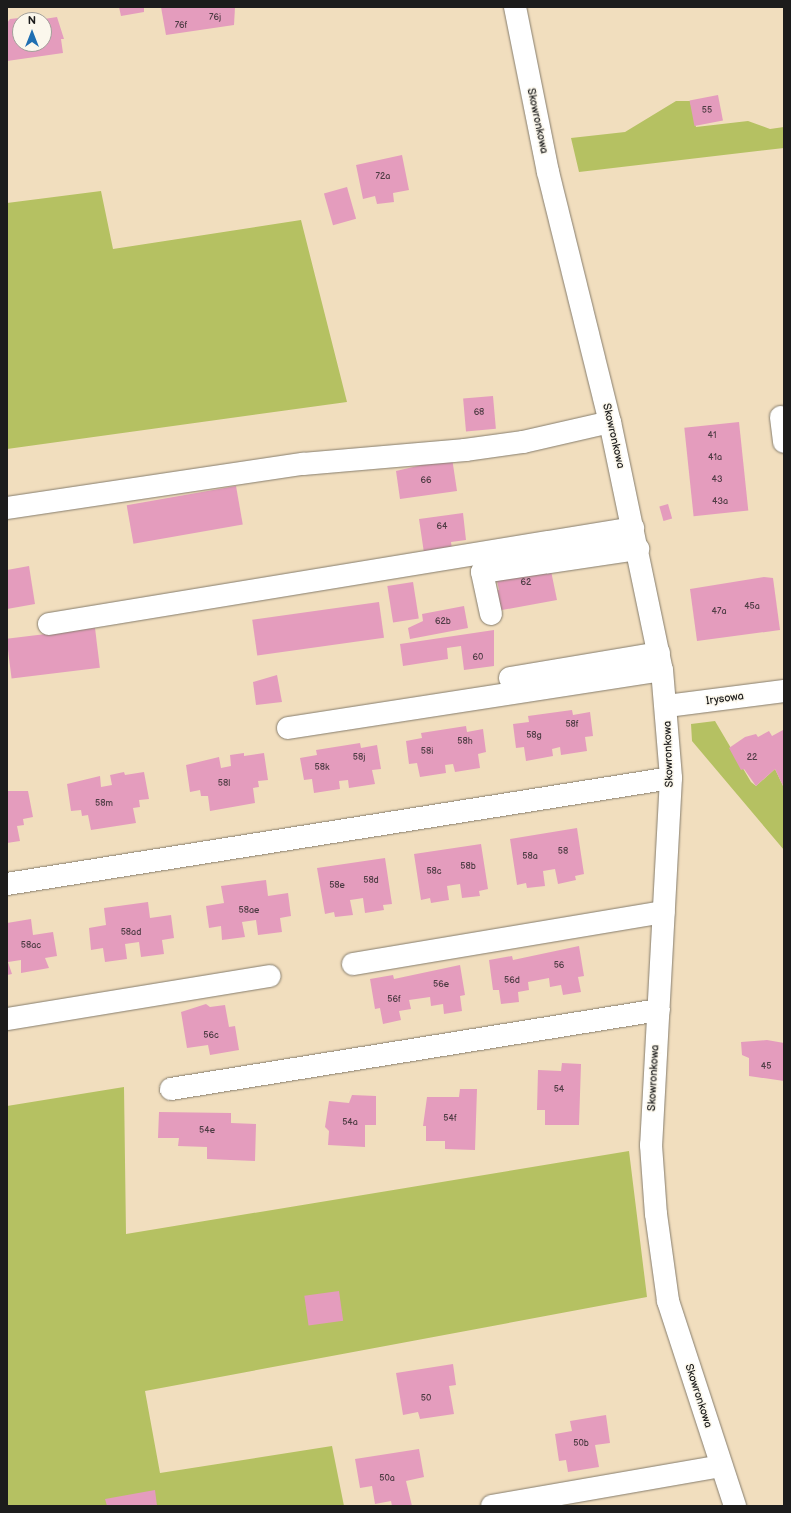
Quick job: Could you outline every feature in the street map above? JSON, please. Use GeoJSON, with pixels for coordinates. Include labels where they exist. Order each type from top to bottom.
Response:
{"type":"FeatureCollection","features":[{"type":"Feature","properties":{"kind":"street","name":"Skowronkowa"},"geometry":{"type":"LineString","coordinates":[[515,7],[548,172],[610,422],[634,528],[667,706],[671,778],[651,1145],[668,1301],[735,1506]]}},
{"type":"Feature","properties":{"kind":"street"},"geometry":{"type":"LineString","coordinates":[[781,417],[784,442]]}},
{"type":"Feature","properties":{"kind":"street"},"geometry":{"type":"LineString","coordinates":[[7,508],[303,464],[472,449],[610,422]]}},
{"type":"Feature","properties":{"kind":"street"},"geometry":{"type":"LineString","coordinates":[[48,624],[634,528]]}},
{"type":"Feature","properties":{"kind":"street"},"geometry":{"type":"LineString","coordinates":[[491,614],[482,572],[638,549]]}},
{"type":"Feature","properties":{"kind":"street"},"geometry":{"type":"LineString","coordinates":[[391,700],[660,662]]}},
{"type":"Feature","properties":{"kind":"street"},"geometry":{"type":"LineString","coordinates":[[288,728],[660,662]]}},
{"type":"Feature","properties":{"kind":"street","name":"Irysowa"},"geometry":{"type":"LineString","coordinates":[[667,706],[784,691]]}},
{"type":"Feature","properties":{"kind":"street"},"geometry":{"type":"LineString","coordinates":[[7,884],[671,778]]}},
{"type":"Feature","properties":{"kind":"street"},"geometry":{"type":"LineString","coordinates":[[353,964],[664,912]]}},
{"type":"Feature","properties":{"kind":"street"},"geometry":{"type":"LineString","coordinates":[[7,1019],[270,976]]}},
{"type":"Feature","properties":{"kind":"street"},"geometry":{"type":"LineString","coordinates":[[171,1089],[659,1010]]}},
{"type":"Feature","properties":{"kind":"street"},"geometry":{"type":"LineString","coordinates":[[498,1505],[721,1466]]}},
{"type":"Feature","properties":{"kind":"green space"},"geometry":{"type":"Polygon","coordinates":[[[676,101],[690,101],[696,127],[748,121],[770,129],[784,127],[784,148],[579,172],[571,138],[625,132],[676,101]]]}},
{"type":"Feature","properties":{"kind":"green space"},"geometry":{"type":"Polygon","coordinates":[[[101,191],[113,249],[301,220],[347,402],[7,449],[7,203],[101,191]]]}},
{"type":"Feature","properties":{"kind":"green space"},"geometry":{"type":"Polygon","coordinates":[[[715,721],[751,782],[756,786],[775,769],[784,788],[784,850],[692,741],[691,724],[715,721]]]}},
{"type":"Feature","properties":{"kind":"green space"},"geometry":{"type":"Polygon","coordinates":[[[124,1087],[126,1234],[629,1151],[647,1297],[145,1391],[160,1473],[332,1446],[344,1506],[7,1506],[7,1106],[124,1087]]]}},
{"type":"Feature","properties":{"kind":"building"},"geometry":{"type":"Polygon","coordinates":[[[119,7],[144,7],[144,12],[121,16],[119,7]]]}},
{"type":"Feature","properties":{"kind":"building"},"geometry":{"type":"Polygon","coordinates":[[[161,7],[235,7],[234,25],[166,35],[161,7]]]}},
{"type":"Feature","properties":{"kind":"building"},"geometry":{"type":"Polygon","coordinates":[[[57,17],[64,39],[61,39],[63,53],[7,61],[7,23],[12,19],[12,52],[52,52],[52,18],[57,17]]]}},
{"type":"Feature","properties":{"kind":"building"},"geometry":{"type":"Polygon","coordinates":[[[718,95],[723,121],[694,126],[690,101],[718,95]]]}},
{"type":"Feature","properties":{"kind":"building"},"geometry":{"type":"Polygon","coordinates":[[[402,155],[409,190],[393,193],[394,202],[377,204],[375,196],[363,199],[356,165],[402,155]]]}},
{"type":"Feature","properties":{"kind":"building"},"geometry":{"type":"Polygon","coordinates":[[[347,187],[356,219],[333,225],[324,194],[347,187]]]}},
{"type":"Feature","properties":{"kind":"building"},"geometry":{"type":"Polygon","coordinates":[[[493,396],[496,429],[466,431],[463,399],[493,396]]]}},
{"type":"Feature","properties":{"kind":"building"},"geometry":{"type":"Polygon","coordinates":[[[739,422],[748,511],[694,516],[684,428],[739,422]]]}},
{"type":"Feature","properties":{"kind":"building"},"geometry":{"type":"Polygon","coordinates":[[[452,458],[457,491],[400,499],[396,471],[452,458]]]}},
{"type":"Feature","properties":{"kind":"building"},"geometry":{"type":"Polygon","coordinates":[[[236,486],[243,524],[133,544],[127,505],[236,486]]]}},
{"type":"Feature","properties":{"kind":"building"},"geometry":{"type":"Polygon","coordinates":[[[668,504],[672,518],[663,521],[659,506],[668,504]]]}},
{"type":"Feature","properties":{"kind":"building"},"geometry":{"type":"Polygon","coordinates":[[[463,513],[466,540],[451,542],[452,549],[424,553],[419,519],[463,513]]]}},
{"type":"Feature","properties":{"kind":"building"},"geometry":{"type":"Polygon","coordinates":[[[29,566],[35,604],[7,609],[7,570],[29,566]]]}},
{"type":"Feature","properties":{"kind":"building"},"geometry":{"type":"Polygon","coordinates":[[[550,566],[557,600],[491,612],[487,592],[499,590],[496,576],[550,566]]]}},
{"type":"Feature","properties":{"kind":"building"},"geometry":{"type":"Polygon","coordinates":[[[764,577],[773,578],[780,630],[697,641],[690,589],[764,577]]]}},
{"type":"Feature","properties":{"kind":"building"},"geometry":{"type":"Polygon","coordinates":[[[413,582],[419,619],[393,623],[387,586],[413,582]]]}},
{"type":"Feature","properties":{"kind":"building"},"geometry":{"type":"Polygon","coordinates":[[[379,602],[384,638],[257,655],[252,620],[379,602]]]}},
{"type":"Feature","properties":{"kind":"building"},"geometry":{"type":"Polygon","coordinates":[[[464,606],[468,628],[410,639],[408,628],[423,621],[422,614],[464,606]]]}},
{"type":"Feature","properties":{"kind":"building"},"geometry":{"type":"Polygon","coordinates":[[[95,628],[100,668],[12,679],[7,639],[95,628]]]}},
{"type":"Feature","properties":{"kind":"building"},"geometry":{"type":"Polygon","coordinates":[[[494,630],[494,666],[464,670],[461,646],[447,648],[448,659],[403,666],[400,644],[494,630]]]}},
{"type":"Feature","properties":{"kind":"building"},"geometry":{"type":"Polygon","coordinates":[[[277,675],[282,702],[256,705],[253,682],[277,675]]]}},
{"type":"Feature","properties":{"kind":"building"},"geometry":{"type":"Polygon","coordinates":[[[572,710],[573,715],[590,712],[593,736],[585,737],[587,751],[561,755],[560,747],[552,749],[553,756],[526,761],[524,747],[516,748],[513,724],[529,722],[528,716],[572,710]]]}},
{"type":"Feature","properties":{"kind":"building"},"geometry":{"type":"Polygon","coordinates":[[[466,726],[467,732],[483,729],[486,752],[478,754],[480,768],[455,772],[453,764],[445,765],[446,773],[420,777],[417,763],[409,764],[406,741],[422,738],[421,733],[466,726]]]}},
{"type":"Feature","properties":{"kind":"building"},"geometry":{"type":"Polygon","coordinates":[[[783,730],[784,788],[775,769],[756,786],[744,769],[741,770],[729,748],[745,737],[756,734],[758,737],[769,731],[772,736],[783,730]]]}},
{"type":"Feature","properties":{"kind":"building"},"geometry":{"type":"Polygon","coordinates":[[[360,743],[361,748],[377,745],[381,769],[372,770],[375,784],[349,788],[348,780],[339,781],[340,789],[314,793],[312,779],[304,780],[300,758],[317,755],[316,750],[360,743]]]}},
{"type":"Feature","properties":{"kind":"building"},"geometry":{"type":"Polygon","coordinates":[[[244,753],[244,756],[264,753],[268,780],[258,781],[259,787],[253,788],[255,803],[210,811],[208,796],[201,796],[200,790],[190,792],[186,765],[219,757],[221,768],[231,766],[230,755],[244,753]]]}},
{"type":"Feature","properties":{"kind":"building"},"geometry":{"type":"Polygon","coordinates":[[[124,772],[125,775],[144,772],[149,799],[139,800],[140,807],[133,808],[136,823],[91,830],[88,815],[82,816],[81,810],[71,811],[67,784],[100,776],[101,787],[112,785],[110,775],[124,772]]]}},
{"type":"Feature","properties":{"kind":"building"},"geometry":{"type":"Polygon","coordinates":[[[7,791],[28,791],[33,817],[23,819],[24,825],[17,826],[20,841],[7,843],[7,791]]]}},
{"type":"Feature","properties":{"kind":"building"},"geometry":{"type":"Polygon","coordinates":[[[577,828],[584,874],[575,876],[576,880],[558,884],[555,869],[543,871],[545,886],[527,888],[526,883],[517,885],[510,839],[577,828]]]}},
{"type":"Feature","properties":{"kind":"building"},"geometry":{"type":"Polygon","coordinates":[[[481,844],[488,889],[479,891],[480,896],[462,898],[460,884],[453,885],[447,886],[449,900],[431,903],[430,898],[421,900],[414,854],[481,844]]]}},
{"type":"Feature","properties":{"kind":"building"},"geometry":{"type":"Polygon","coordinates":[[[385,858],[392,904],[383,905],[384,910],[365,913],[363,898],[350,900],[353,915],[335,917],[334,912],[325,914],[317,868],[385,858]]]}},
{"type":"Feature","properties":{"kind":"building"},"geometry":{"type":"Polygon","coordinates":[[[266,880],[268,896],[288,893],[291,916],[280,918],[282,932],[258,935],[256,920],[242,922],[245,937],[222,940],[221,926],[209,928],[206,906],[224,903],[221,886],[266,880]]]}},
{"type":"Feature","properties":{"kind":"building"},"geometry":{"type":"Polygon","coordinates":[[[148,902],[150,918],[171,915],[174,938],[162,940],[164,954],[141,957],[139,942],[125,944],[127,959],[105,962],[103,948],[91,950],[89,928],[106,925],[104,908],[148,902]]]}},
{"type":"Feature","properties":{"kind":"building"},"geometry":{"type":"Polygon","coordinates":[[[31,919],[33,935],[53,932],[57,956],[45,958],[49,968],[21,973],[21,960],[8,962],[12,974],[7,975],[7,923],[31,919]]]}},
{"type":"Feature","properties":{"kind":"building"},"geometry":{"type":"Polygon","coordinates":[[[579,946],[584,976],[578,977],[581,992],[563,995],[561,985],[550,987],[549,978],[528,982],[529,990],[518,992],[519,1002],[501,1004],[499,990],[493,990],[489,960],[512,956],[513,960],[579,946]]]}},
{"type":"Feature","properties":{"kind":"building"},"geometry":{"type":"Polygon","coordinates":[[[460,965],[465,995],[460,996],[462,1011],[444,1014],[443,1004],[431,1006],[430,997],[409,1000],[411,1009],[399,1011],[401,1020],[383,1024],[380,1008],[375,1009],[370,979],[393,975],[394,979],[460,965]]]}},
{"type":"Feature","properties":{"kind":"building"},"geometry":{"type":"Polygon","coordinates":[[[206,1004],[210,1007],[225,1005],[229,1027],[235,1026],[239,1050],[210,1055],[208,1045],[187,1048],[181,1012],[206,1004]]]}},
{"type":"Feature","properties":{"kind":"building"},"geometry":{"type":"Polygon","coordinates":[[[767,1040],[784,1043],[784,1081],[749,1076],[749,1058],[742,1055],[741,1042],[767,1040]]]}},
{"type":"Feature","properties":{"kind":"building"},"geometry":{"type":"Polygon","coordinates":[[[562,1063],[581,1064],[579,1125],[545,1125],[545,1110],[537,1110],[538,1070],[561,1071],[562,1063]]]}},
{"type":"Feature","properties":{"kind":"building"},"geometry":{"type":"Polygon","coordinates":[[[460,1089],[477,1089],[475,1150],[445,1149],[445,1141],[426,1141],[426,1126],[423,1126],[427,1097],[459,1097],[460,1089]]]}},
{"type":"Feature","properties":{"kind":"building"},"geometry":{"type":"Polygon","coordinates":[[[352,1095],[376,1096],[376,1125],[365,1125],[365,1147],[328,1145],[329,1131],[325,1127],[329,1101],[349,1103],[352,1095]]]}},
{"type":"Feature","properties":{"kind":"building"},"geometry":{"type":"Polygon","coordinates":[[[159,1112],[231,1113],[231,1123],[256,1124],[255,1161],[207,1159],[207,1147],[178,1146],[179,1138],[158,1138],[159,1112]]]}},
{"type":"Feature","properties":{"kind":"building"},"geometry":{"type":"Polygon","coordinates":[[[339,1291],[343,1321],[309,1326],[304,1296],[339,1291]]]}},
{"type":"Feature","properties":{"kind":"building"},"geometry":{"type":"Polygon","coordinates":[[[453,1364],[456,1385],[449,1386],[454,1414],[420,1419],[418,1412],[403,1415],[396,1373],[453,1364]]]}},
{"type":"Feature","properties":{"kind":"building"},"geometry":{"type":"Polygon","coordinates":[[[606,1415],[610,1443],[595,1445],[599,1467],[568,1472],[566,1460],[559,1461],[555,1434],[572,1431],[570,1421],[606,1415]]]}},
{"type":"Feature","properties":{"kind":"building"},"geometry":{"type":"Polygon","coordinates":[[[419,1449],[424,1477],[406,1481],[412,1506],[392,1506],[391,1501],[375,1504],[372,1486],[360,1488],[355,1459],[419,1449]]]}},
{"type":"Feature","properties":{"kind":"building"},"geometry":{"type":"Polygon","coordinates":[[[155,1490],[157,1506],[107,1506],[105,1499],[155,1490]]]}}]}
